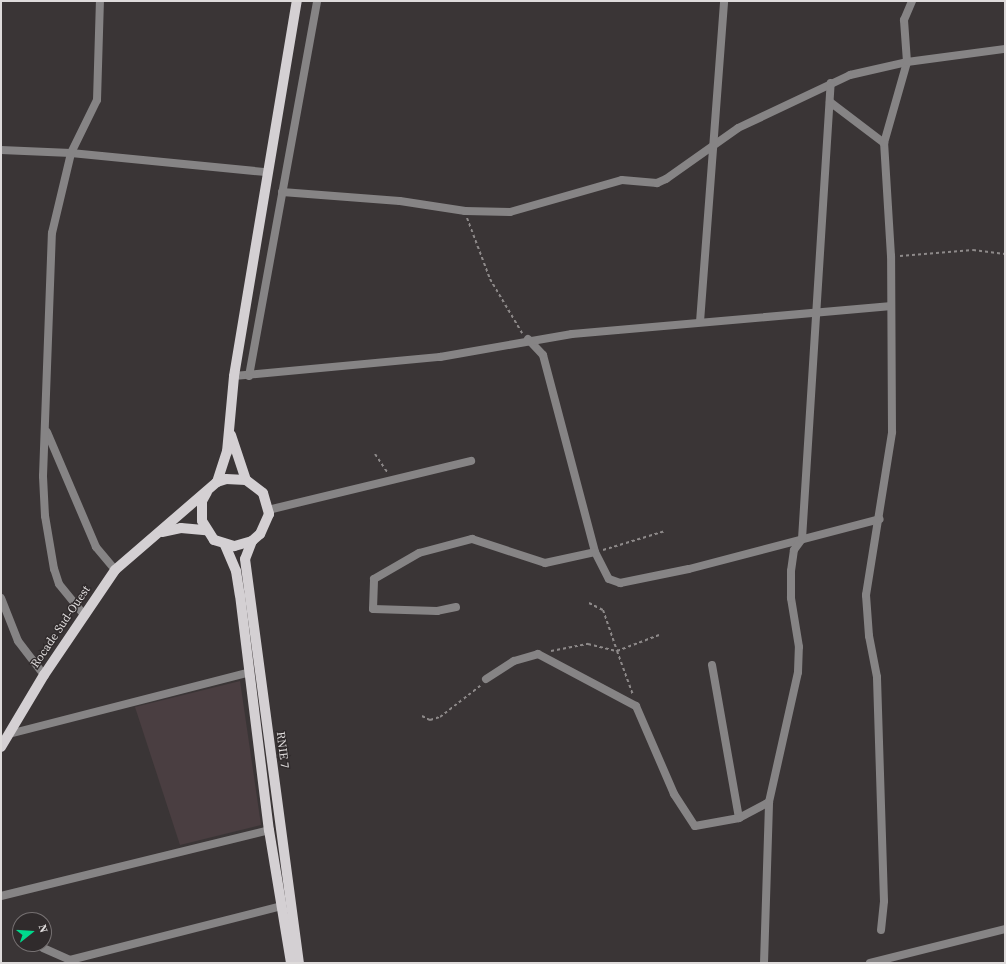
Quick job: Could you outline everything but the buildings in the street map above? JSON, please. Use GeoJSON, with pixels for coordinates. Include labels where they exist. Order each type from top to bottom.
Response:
{"type":"FeatureCollection","features":[{"type":"Feature","properties":{"kind":"main road"},"geometry":{"type":"LineString","coordinates":[[217,482],[227,452],[234,376],[266,172],[296,1]]}},
{"type":"Feature","properties":{"kind":"main road"},"geometry":{"type":"LineString","coordinates":[[229,420],[234,447],[246,480]]}},
{"type":"Feature","properties":{"kind":"main road"},"geometry":{"type":"LineString","coordinates":[[156,533],[181,528],[206,530],[200,511],[207,492],[217,482],[226,478],[246,480],[263,493],[268,510]]}},
{"type":"Feature","properties":{"kind":"main road","name":"Rocade Sud-Ouest"},"geometry":{"type":"LineString","coordinates":[[1,748],[44,675],[115,570],[156,533],[207,492]]}},
{"type":"Feature","properties":{"kind":"main road","name":"RNIE 7"},"geometry":{"type":"LineString","coordinates":[[268,510],[266,525],[252,541],[245,559],[299,963]]}},
{"type":"Feature","properties":{"kind":"main road","name":"RNIE 7"},"geometry":{"type":"LineString","coordinates":[[206,530],[225,545],[236,570],[247,673],[269,830],[291,963]]}},
{"type":"Feature","properties":{"kind":"main road"},"geometry":{"type":"LineString","coordinates":[[225,545],[252,541]]}},
{"type":"Feature","properties":{"kind":"street"},"geometry":{"type":"LineString","coordinates":[[85,616],[59,584],[54,569],[44,509],[52,233],[70,153],[97,100],[100,1]]}},
{"type":"Feature","properties":{"kind":"street"},"geometry":{"type":"LineString","coordinates":[[249,376],[317,1]]}},
{"type":"Feature","properties":{"kind":"street"},"geometry":{"type":"LineString","coordinates":[[700,322],[715,142],[724,1]]}},
{"type":"Feature","properties":{"kind":"street"},"geometry":{"type":"LineString","coordinates":[[881,930],[884,901],[877,677],[869,636],[866,596],[880,519],[892,432],[889,306],[891,256],[884,143],[907,62],[904,20],[912,1]]}},
{"type":"Feature","properties":{"kind":"street"},"geometry":{"type":"LineString","coordinates":[[282,192],[400,201],[465,211],[510,212],[622,180],[657,183],[715,142],[850,75],[907,62],[1005,49]]}},
{"type":"Feature","properties":{"kind":"street"},"geometry":{"type":"LineString","coordinates":[[764,963],[769,802],[798,672],[799,647],[791,598],[791,571],[794,550],[802,539],[818,312],[831,84]]}},
{"type":"Feature","properties":{"kind":"street"},"geometry":{"type":"LineString","coordinates":[[830,102],[884,143]]}},
{"type":"Feature","properties":{"kind":"street"},"geometry":{"type":"LineString","coordinates":[[1,150],[70,153],[266,172]]}},
{"type":"Feature","properties":{"kind":"street"},"geometry":{"type":"LineString","coordinates":[[234,376],[249,376],[409,357],[440,357],[528,339],[700,322],[889,306]]}},
{"type":"Feature","properties":{"kind":"street"},"geometry":{"type":"LineString","coordinates":[[528,339],[543,355],[595,552],[609,579],[620,582],[689,569],[880,519]]}},
{"type":"Feature","properties":{"kind":"street"},"geometry":{"type":"LineString","coordinates":[[46,431],[96,548],[115,570]]}},
{"type":"Feature","properties":{"kind":"street"},"geometry":{"type":"LineString","coordinates":[[268,510],[390,478],[471,461]]}},
{"type":"Feature","properties":{"kind":"street"},"geometry":{"type":"LineString","coordinates":[[456,606],[428,612],[373,609],[373,582],[383,572],[419,553],[472,539],[545,564],[595,552]]}},
{"type":"Feature","properties":{"kind":"street"},"geometry":{"type":"LineString","coordinates":[[1,598],[18,641],[44,675]]}},
{"type":"Feature","properties":{"kind":"street"},"geometry":{"type":"LineString","coordinates":[[486,679],[514,661],[538,654],[636,706],[674,794],[695,826],[739,818],[769,802]]}},
{"type":"Feature","properties":{"kind":"street"},"geometry":{"type":"LineString","coordinates":[[712,665],[739,818]]}},
{"type":"Feature","properties":{"kind":"street"},"geometry":{"type":"LineString","coordinates":[[9,734],[247,673]]}},
{"type":"Feature","properties":{"kind":"street"},"geometry":{"type":"LineString","coordinates":[[1,896],[269,830]]}},
{"type":"Feature","properties":{"kind":"street"},"geometry":{"type":"LineString","coordinates":[[52,952],[70,960],[282,906]]}},
{"type":"Feature","properties":{"kind":"street"},"geometry":{"type":"LineString","coordinates":[[870,963],[1005,929]]}},
{"type":"Feature","properties":{"kind":"path"},"geometry":{"type":"LineString","coordinates":[[465,211],[490,279],[528,339]]}},
{"type":"Feature","properties":{"kind":"path"},"geometry":{"type":"LineString","coordinates":[[891,256],[973,250],[1005,254]]}},
{"type":"Feature","properties":{"kind":"path"},"geometry":{"type":"LineString","coordinates":[[375,454],[390,478]]}},
{"type":"Feature","properties":{"kind":"path"},"geometry":{"type":"LineString","coordinates":[[595,552],[665,531]]}},
{"type":"Feature","properties":{"kind":"path"},"geometry":{"type":"LineString","coordinates":[[589,603],[603,610],[636,706]]}},
{"type":"Feature","properties":{"kind":"path"},"geometry":{"type":"LineString","coordinates":[[538,654],[588,644],[617,651],[659,635]]}},
{"type":"Feature","properties":{"kind":"path"},"geometry":{"type":"LineString","coordinates":[[422,716],[430,720],[440,717],[486,679]]}},
{"type":"Feature","properties":{"kind":"shaded area"},"geometry":{"type":"Polygon","coordinates":[[[240,681],[261,825],[180,845],[135,707],[240,681]]]}}]}
